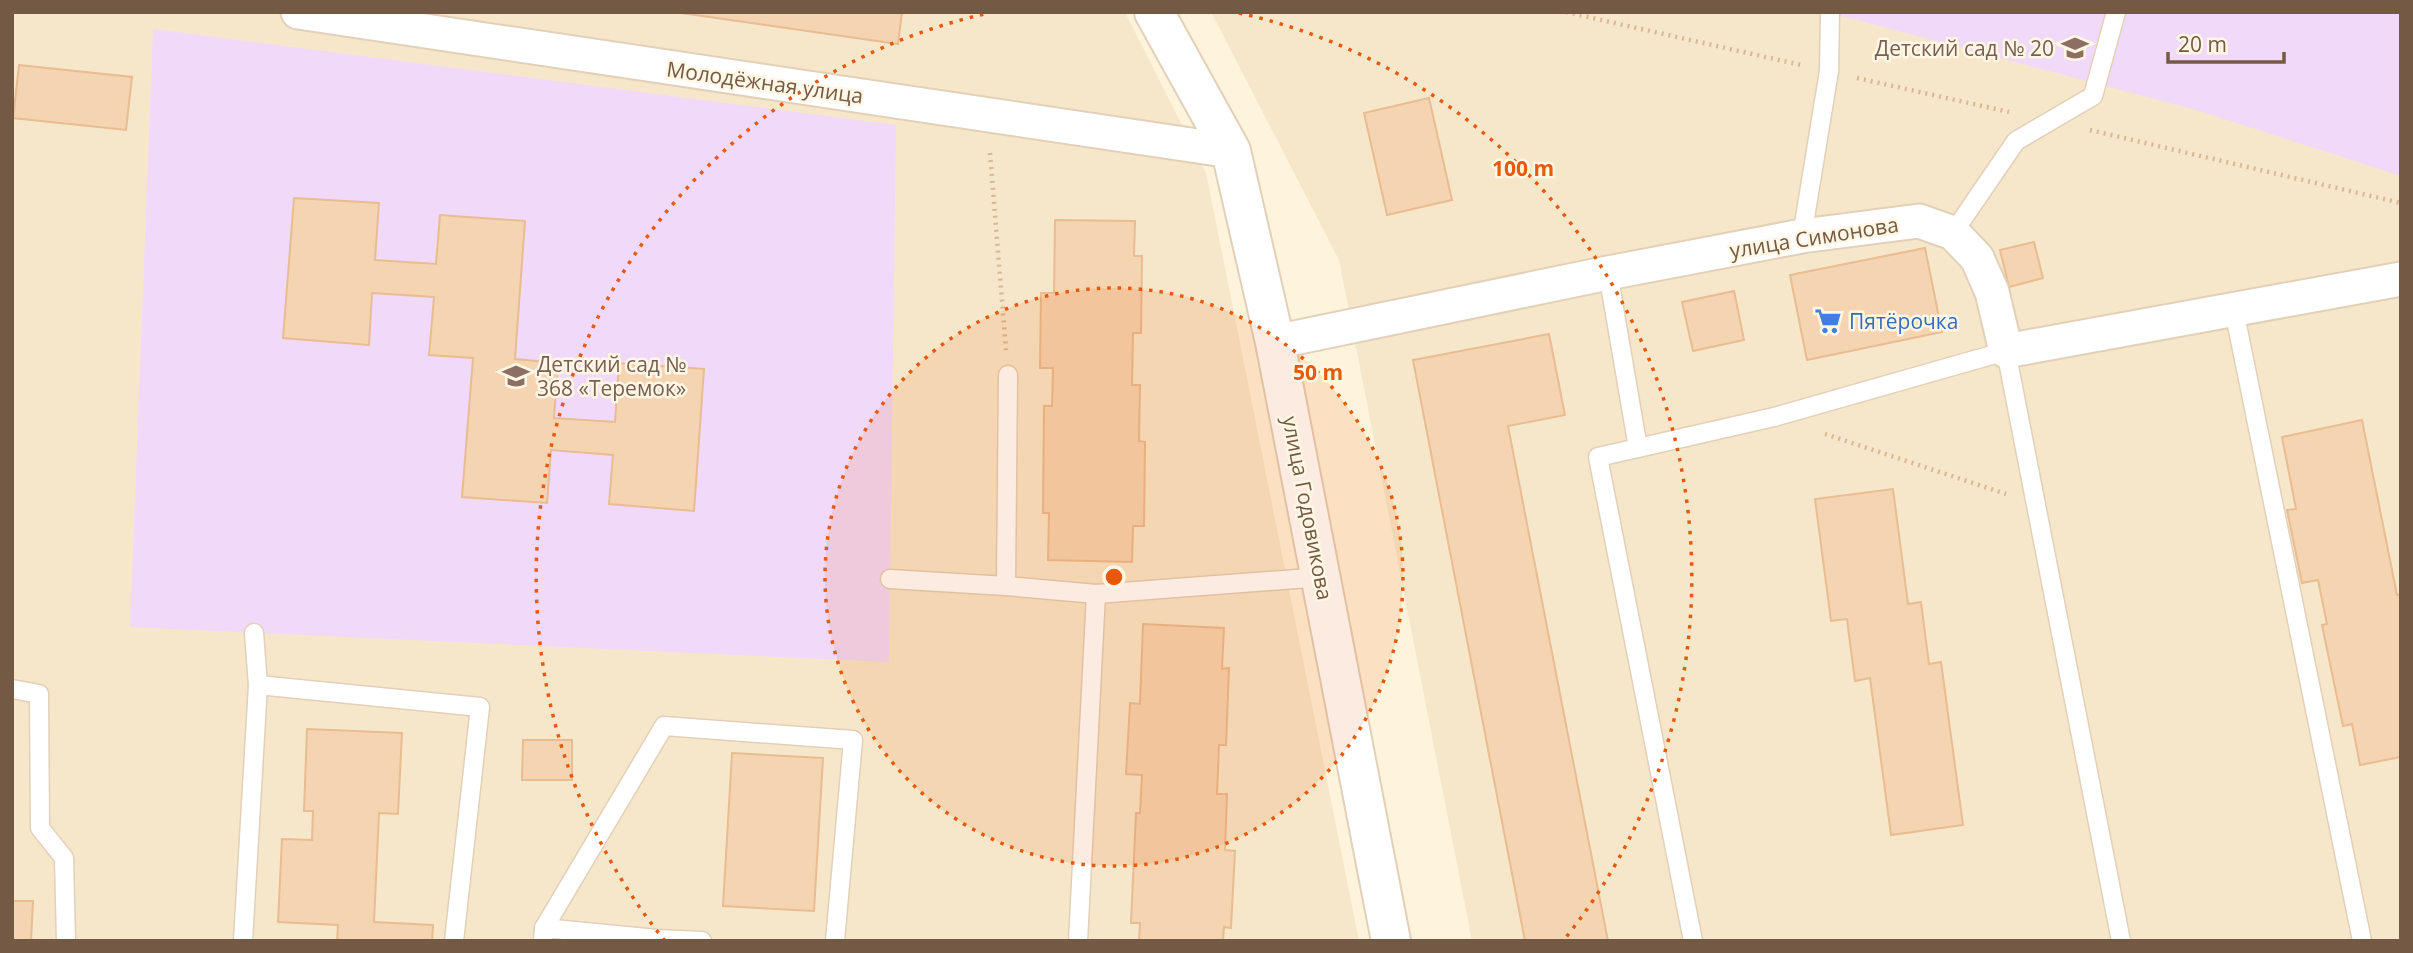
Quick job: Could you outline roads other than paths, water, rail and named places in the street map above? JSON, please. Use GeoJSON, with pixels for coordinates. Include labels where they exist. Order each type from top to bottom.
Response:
{"type":"FeatureCollection","features":[{"type":"Feature","properties":{"kind":"street","name":"Молодёжная улица"},"geometry":{"type":"LineString","coordinates":[[298,12],[1231,151]]}},
{"type":"Feature","properties":{"kind":"street","name":"улица Годовикова"},"geometry":{"type":"LineString","coordinates":[[1154,12],[1231,151],[1275,342],[1391,941]]}},
{"type":"Feature","properties":{"kind":"street","name":"улица Симонова"},"geometry":{"type":"LineString","coordinates":[[1275,342],[1802,236],[1919,220],[1953,233],[1977,258],[1992,292],[2006,351]]}},
{"type":"Feature","properties":{"kind":"street"},"geometry":{"type":"LineString","coordinates":[[2006,351],[2401,279]]}},
{"type":"Feature","properties":{"kind":"lane"},"geometry":{"type":"LineString","coordinates":[[1802,236],[1829,71],[1830,12]]}},
{"type":"Feature","properties":{"kind":"lane"},"geometry":{"type":"LineString","coordinates":[[1953,233],[2016,141],[2093,96],[2116,12]]}},
{"type":"Feature","properties":{"kind":"lane"},"geometry":{"type":"LineString","coordinates":[[1608,273],[1638,448]]}},
{"type":"Feature","properties":{"kind":"lane"},"geometry":{"type":"LineString","coordinates":[[2234,310],[2362,941]]}},
{"type":"Feature","properties":{"kind":"lane"},"geometry":{"type":"LineString","coordinates":[[1693,941],[1598,457],[1774,417],[2006,351],[2121,941]]}},
{"type":"Feature","properties":{"kind":"lane"},"geometry":{"type":"LineString","coordinates":[[1006,586],[1008,375]]}},
{"type":"Feature","properties":{"kind":"lane"},"geometry":{"type":"LineString","coordinates":[[890,579],[1096,594],[1322,578]]}},
{"type":"Feature","properties":{"kind":"lane"},"geometry":{"type":"LineString","coordinates":[[1078,941],[1096,594]]}},
{"type":"Feature","properties":{"kind":"lane"},"geometry":{"type":"LineString","coordinates":[[243,941],[258,685],[254,633]]}},
{"type":"Feature","properties":{"kind":"lane"},"geometry":{"type":"LineString","coordinates":[[258,685],[480,707],[454,941]]}},
{"type":"Feature","properties":{"kind":"lane"},"geometry":{"type":"LineString","coordinates":[[12,689],[39,694],[40,828],[64,858],[66,941]]}},
{"type":"Feature","properties":{"kind":"lane"},"geometry":{"type":"LineString","coordinates":[[702,941],[543,934],[664,726],[853,740],[835,941]]}},
{"type":"Feature","properties":{"kind":"place","name":"Детский сад № 20"},"geometry":{"type":"Point","coordinates":[2075,48]}},
{"type":"Feature","properties":{"kind":"place","name":"Пятёрочка"},"geometry":{"type":"Point","coordinates":[1828,321]}},
{"type":"Feature","properties":{"kind":"place","name":"Детский сад № 368 «Теремок»"},"geometry":{"type":"Point","coordinates":[516,376]}}]}
